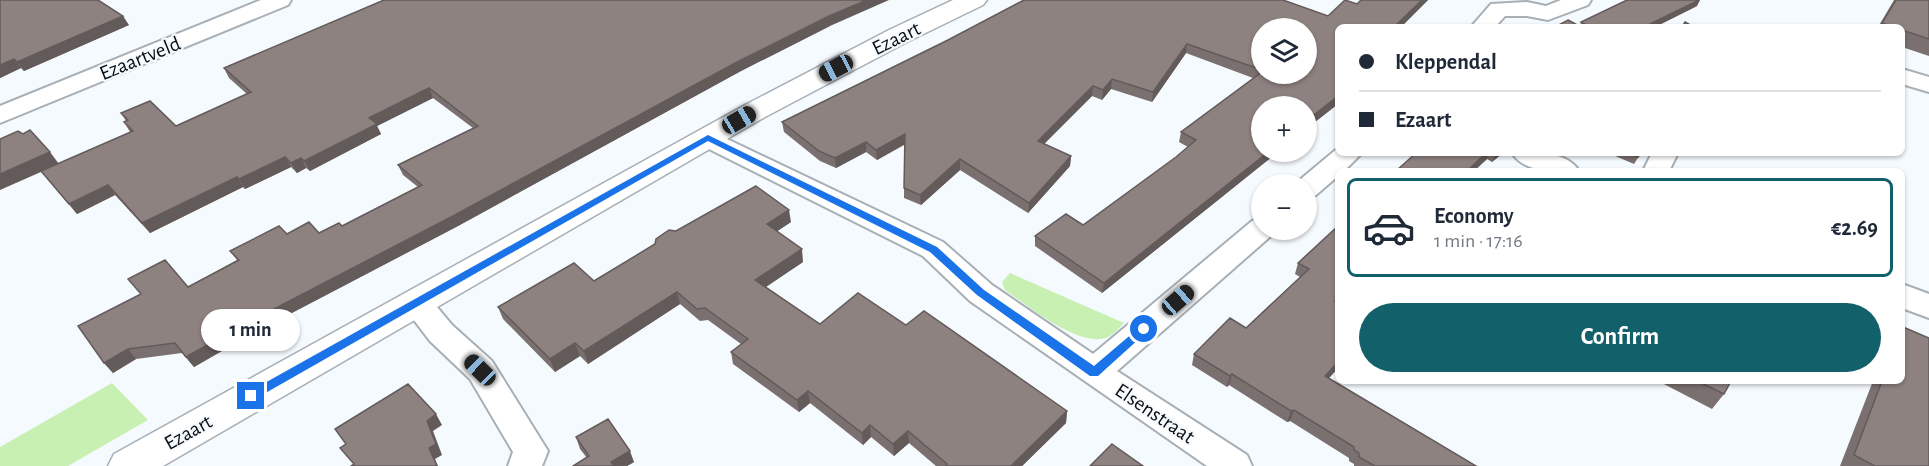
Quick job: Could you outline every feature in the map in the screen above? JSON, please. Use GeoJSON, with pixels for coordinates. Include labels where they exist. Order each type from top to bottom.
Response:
{"type":"FeatureCollection","features":[{"type":"Feature","properties":{"kind":"main road","name":"Ezaart"},"geometry":{"type":"LineString","coordinates":[[128,466],[708,138],[887,41],[974,0]]}},
{"type":"Feature","properties":{"kind":"street","name":"Ezaartveld"},"geometry":{"type":"LineString","coordinates":[[0,115],[280,0]]}},
{"type":"Feature","properties":{"kind":"street"},"geometry":{"type":"LineString","coordinates":[[1485,24],[1500,9],[1527,4],[1548,13],[1580,0]]}},
{"type":"Feature","properties":{"kind":"street"},"geometry":{"type":"LineString","coordinates":[[1905,77],[1929,85]]}},
{"type":"Feature","properties":{"kind":"street","name":"Elsenstraat"},"geometry":{"type":"LineString","coordinates":[[708,138],[933,249],[981,293],[1235,466]]}},
{"type":"Feature","properties":{"kind":"street"},"geometry":{"type":"LineString","coordinates":[[1317,180],[1345,156]]}},
{"type":"Feature","properties":{"kind":"street"},"geometry":{"type":"LineString","coordinates":[[1532,156],[1559,168]]}},
{"type":"Feature","properties":{"kind":"street"},"geometry":{"type":"LineString","coordinates":[[1094,372],[1251,237]]}},
{"type":"Feature","properties":{"kind":"street"},"geometry":{"type":"LineString","coordinates":[[1905,296],[1929,307]]}},
{"type":"Feature","properties":{"kind":"street"},"geometry":{"type":"LineString","coordinates":[[416,303],[486,379],[531,451],[525,466]]}},
{"type":"Feature","properties":{"kind":"green space"},"geometry":{"type":"Polygon","coordinates":[[[1010,273],[1124,323],[1110,336],[1099,339],[1085,338],[1071,332],[1056,325],[1005,290],[1002,282],[1010,273]]]}},
{"type":"Feature","properties":{"kind":"green space"},"geometry":{"type":"Polygon","coordinates":[[[112,383],[148,420],[68,466],[0,466],[0,447],[112,383]]]}},
{"type":"Feature","properties":{"kind":"building"},"geometry":{"type":"Polygon","coordinates":[[[0,0],[98,0],[123,16],[17,62],[14,59],[0,65],[0,0]]]}},
{"type":"Feature","properties":{"kind":"building"},"geometry":{"type":"Polygon","coordinates":[[[384,0],[867,0],[829,16],[739,61],[186,357],[175,343],[128,349],[104,363],[78,326],[141,294],[128,279],[165,260],[188,287],[239,260],[230,251],[279,226],[287,234],[309,222],[319,233],[339,223],[342,226],[422,185],[398,165],[478,126],[429,88],[369,118],[377,124],[304,161],[301,158],[291,163],[285,157],[239,179],[237,177],[142,223],[108,185],[69,204],[41,171],[133,131],[124,122],[128,120],[121,113],[150,101],[176,126],[251,92],[224,68],[384,0]]]}},
{"type":"Feature","properties":{"kind":"building"},"geometry":{"type":"Polygon","coordinates":[[[1024,0],[1283,0],[1328,16],[1345,0],[1357,4],[1361,0],[1422,0],[1397,24],[1335,24],[1335,98],[1317,112],[1317,96],[1251,96],[1251,162],[1255,162],[1104,283],[1035,236],[1066,214],[1083,225],[1196,140],[1181,132],[1251,80],[1251,84],[1317,84],[1317,18],[1251,18],[1251,66],[1187,44],[1153,92],[1112,79],[1103,90],[1093,86],[1038,141],[1071,156],[1029,203],[960,159],[920,195],[904,188],[905,134],[876,150],[866,142],[835,158],[819,151],[782,122],[1024,0]]]}},
{"type":"Feature","properties":{"kind":"building"},"geometry":{"type":"Polygon","coordinates":[[[1627,0],[1699,0],[1650,24],[1585,24],[1581,22],[1627,0]]]}},
{"type":"Feature","properties":{"kind":"building"},"geometry":{"type":"Polygon","coordinates":[[[1896,0],[1929,0],[1929,39],[1905,31],[1905,24],[1882,23],[1896,0]]]}},
{"type":"Feature","properties":{"kind":"building"},"geometry":{"type":"Polygon","coordinates":[[[1568,20],[1575,24],[1561,24],[1568,20]]]}},
{"type":"Feature","properties":{"kind":"building"},"geometry":{"type":"Polygon","coordinates":[[[30,130],[50,152],[0,174],[0,139],[18,131],[23,134],[30,130]]]}},
{"type":"Feature","properties":{"kind":"building"},"geometry":{"type":"Polygon","coordinates":[[[1413,156],[1483,156],[1470,168],[1399,168],[1413,156]]]}},
{"type":"Feature","properties":{"kind":"building"},"geometry":{"type":"Polygon","coordinates":[[[756,186],[789,210],[767,224],[802,249],[755,280],[820,324],[858,293],[906,325],[924,311],[1067,411],[1011,466],[946,466],[947,464],[908,431],[893,444],[870,425],[862,433],[808,391],[797,400],[731,352],[748,339],[705,308],[697,309],[677,292],[584,351],[575,343],[550,359],[498,307],[574,263],[594,281],[655,244],[656,239],[669,230],[676,231],[756,186]]]}},
{"type":"Feature","properties":{"kind":"building"},"geometry":{"type":"Polygon","coordinates":[[[1335,229],[1335,365],[1325,376],[1476,466],[1375,466],[1359,457],[1354,447],[1294,410],[1291,411],[1232,374],[1230,376],[1194,354],[1230,318],[1246,328],[1309,269],[1298,263],[1335,229]]]}},
{"type":"Feature","properties":{"kind":"building"},"geometry":{"type":"Polygon","coordinates":[[[1905,328],[1929,338],[1929,466],[1875,466],[1854,455],[1881,384],[1905,384],[1905,328]]]}},
{"type":"Feature","properties":{"kind":"building"},"geometry":{"type":"Polygon","coordinates":[[[408,384],[436,414],[427,421],[436,444],[429,448],[437,466],[351,466],[354,464],[340,448],[346,444],[335,429],[408,384]]]}},
{"type":"Feature","properties":{"kind":"building"},"geometry":{"type":"Polygon","coordinates":[[[1703,384],[1729,384],[1724,394],[1703,384]]]}},
{"type":"Feature","properties":{"kind":"building"},"geometry":{"type":"Polygon","coordinates":[[[608,419],[630,451],[611,462],[614,466],[573,466],[589,456],[576,437],[608,419]]]}},
{"type":"Feature","properties":{"kind":"building"},"geometry":{"type":"Polygon","coordinates":[[[1112,444],[1143,466],[1090,466],[1112,444]]]}},
{"type":"Feature","properties":{"kind":"route"},"geometry":{"type":"LineString","coordinates":[[251,396],[708,138],[933,249],[981,293],[1094,372],[1144,329]]}}]}
